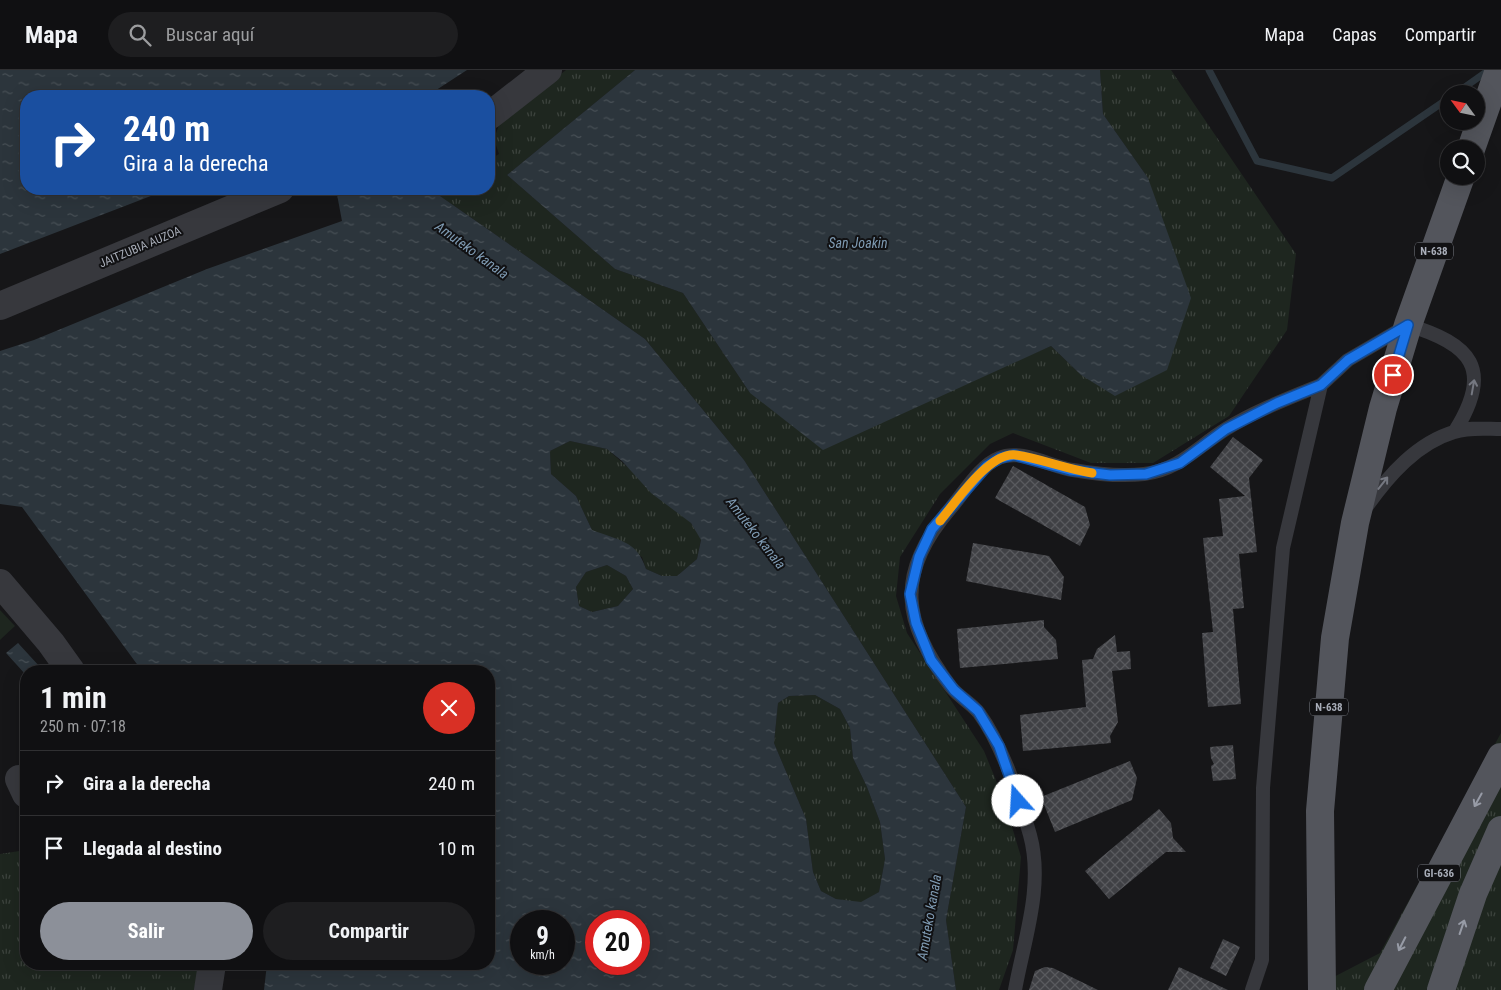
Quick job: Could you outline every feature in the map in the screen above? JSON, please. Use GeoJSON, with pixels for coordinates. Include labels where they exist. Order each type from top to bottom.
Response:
{"type":"FeatureCollection","features":[{"type":"Feature","properties":{"kind":"main road"},"geometry":{"type":"LineString","coordinates":[[1475,138],[1499,70]]}},
{"type":"Feature","properties":{"kind":"main road","name":"N-638"},"geometry":{"type":"LineString","coordinates":[[1322,990],[1320,811],[1334,638],[1355,523],[1383,408],[1408,325],[1458,185]]}},
{"type":"Feature","properties":{"kind":"main road","name":"GI-636"},"geometry":{"type":"LineString","coordinates":[[1378,990],[1501,757]]}},
{"type":"Feature","properties":{"kind":"main road","name":"GI-636"},"geometry":{"type":"LineString","coordinates":[[1440,990],[1473,894],[1501,830]]}},
{"type":"Feature","properties":{"kind":"street"},"geometry":{"type":"LineString","coordinates":[[495,111],[548,70]]}},
{"type":"Feature","properties":{"kind":"street","name":"JAITZUBIA AUZOA"},"geometry":{"type":"LineString","coordinates":[[0,306],[266,195]]}},
{"type":"Feature","properties":{"kind":"street"},"geometry":{"type":"LineString","coordinates":[[0,583],[51,642],[67,665]]}},
{"type":"Feature","properties":{"kind":"street"},"geometry":{"type":"LineString","coordinates":[[208,990],[211,970]]}},
{"type":"Feature","properties":{"kind":"lane"},"geometry":{"type":"LineString","coordinates":[[1015,990],[1031,910],[1035,870],[1030,837],[999,746],[978,711],[954,690],[931,660],[916,623],[910,594],[911,585],[919,557],[932,529],[987,466],[1000,458],[1014,455],[1070,470],[1110,475],[1146,474],[1180,463],[1226,429],[1277,403],[1321,385],[1348,360],[1408,325],[1438,334],[1457,347],[1471,360],[1475,379],[1468,411],[1455,431]]}},
{"type":"Feature","properties":{"kind":"lane"},"geometry":{"type":"LineString","coordinates":[[1252,990],[1262,960],[1263,788],[1283,548],[1321,385]]}},
{"type":"Feature","properties":{"kind":"lane"},"geometry":{"type":"LineString","coordinates":[[1355,523],[1385,480],[1407,459],[1436,439],[1455,431],[1501,428]]}},
{"type":"Feature","properties":{"kind":"green space"},"geometry":{"type":"Polygon","coordinates":[[[566,70],[635,70],[507,175],[615,269],[683,293],[750,393],[983,375],[1051,346],[1081,375],[1148,178],[1103,114],[1100,70],[1171,70],[1296,254],[1287,330],[1229,416],[1153,463],[1091,463],[1013,433],[990,444],[940,494],[900,557],[896,596],[907,633],[984,751],[1004,800],[1021,857],[1013,950],[999,990],[956,990],[946,920],[966,807],[744,460],[645,339],[439,195],[495,195],[495,156],[499,154],[495,136],[499,125],[566,70]]]}},
{"type":"Feature","properties":{"kind":"green space"},"geometry":{"type":"Polygon","coordinates":[[[570,441],[607,449],[691,523],[701,539],[697,559],[677,576],[662,576],[646,569],[642,557],[592,530],[576,496],[551,474],[550,451],[570,441]]]}},
{"type":"Feature","properties":{"kind":"green space"},"geometry":{"type":"Polygon","coordinates":[[[607,565],[626,576],[633,589],[618,606],[592,612],[579,606],[576,587],[586,572],[607,565]]]}},
{"type":"Feature","properties":{"kind":"green space"},"geometry":{"type":"Polygon","coordinates":[[[0,610],[15,626],[0,640],[0,610]]]}},
{"type":"Feature","properties":{"kind":"green space"},"geometry":{"type":"Polygon","coordinates":[[[815,695],[840,709],[850,728],[853,758],[867,787],[880,822],[885,859],[879,892],[861,903],[836,899],[821,891],[813,872],[806,819],[774,743],[778,703],[789,696],[815,695]]]}},
{"type":"Feature","properties":{"kind":"green space"},"geometry":{"type":"Polygon","coordinates":[[[1501,733],[1501,990],[1328,990],[1326,981],[1380,953],[1501,733]]]}},
{"type":"Feature","properties":{"kind":"green space"},"geometry":{"type":"Polygon","coordinates":[[[20,851],[20,970],[198,970],[194,990],[0,990],[0,854],[20,851]]]}},
{"type":"Feature","properties":{"kind":"water"},"geometry":{"type":"Polygon","coordinates":[[[0,70],[467,70],[436,90],[20,90],[20,195],[153,195],[0,254],[0,70]]]}},
{"type":"Feature","properties":{"kind":"water","name":"San Joakin"},"geometry":{"type":"Polygon","coordinates":[[[635,70],[1100,70],[1103,114],[1148,178],[1191,298],[1167,370],[1115,396],[1081,375],[1051,346],[823,450],[750,393],[683,293],[615,269],[507,175],[635,70]]]}},
{"type":"Feature","properties":{"kind":"water","name":"Amuteko kanala"},"geometry":{"type":"Polygon","coordinates":[[[337,195],[439,195],[645,339],[744,460],[966,807],[946,920],[956,990],[264,990],[266,970],[495,970],[495,665],[138,665],[22,507],[0,504],[0,351],[34,340],[207,269],[342,221],[337,195]],[[570,441],[550,451],[551,474],[576,496],[592,530],[618,539],[632,547],[642,559],[646,569],[662,576],[677,576],[697,559],[701,540],[691,523],[651,493],[622,461],[607,449],[570,441]],[[607,565],[586,572],[576,587],[579,606],[592,612],[618,606],[633,589],[626,576],[607,565]],[[815,695],[789,696],[778,703],[774,743],[806,819],[813,872],[821,891],[836,899],[861,902],[879,892],[885,859],[880,822],[867,787],[853,758],[850,728],[840,709],[815,695]]]}},
{"type":"Feature","properties":{"kind":"water"},"geometry":{"type":"Polygon","coordinates":[[[18,643],[38,665],[20,665],[20,668],[6,653],[18,643]]]}},
{"type":"Feature","properties":{"kind":"building"},"geometry":{"type":"Polygon","coordinates":[[[1233,437],[1263,460],[1249,478],[1257,552],[1239,554],[1244,608],[1233,609],[1241,704],[1208,707],[1202,633],[1213,632],[1203,538],[1223,536],[1219,499],[1245,496],[1210,467],[1233,437]]]}},
{"type":"Feature","properties":{"kind":"building"},"geometry":{"type":"Polygon","coordinates":[[[1013,466],[1085,507],[1090,525],[1080,546],[995,498],[1013,466]]]}},
{"type":"Feature","properties":{"kind":"building"},"geometry":{"type":"Polygon","coordinates":[[[973,543],[1049,556],[1064,577],[1061,600],[966,581],[973,543]]]}},
{"type":"Feature","properties":{"kind":"building"},"geometry":{"type":"Polygon","coordinates":[[[1044,620],[1044,627],[1056,640],[1058,659],[960,668],[957,629],[1044,620]]]}},
{"type":"Feature","properties":{"kind":"building"},"geometry":{"type":"Polygon","coordinates":[[[1115,635],[1117,652],[1130,651],[1131,669],[1112,671],[1118,722],[1110,736],[1111,743],[1023,751],[1020,715],[1086,707],[1082,660],[1093,659],[1097,649],[1115,635]]]}},
{"type":"Feature","properties":{"kind":"building"},"geometry":{"type":"Polygon","coordinates":[[[1233,745],[1236,779],[1213,781],[1211,766],[1214,764],[1211,758],[1210,747],[1233,745]]]}},
{"type":"Feature","properties":{"kind":"building"},"geometry":{"type":"Polygon","coordinates":[[[1130,761],[1137,778],[1132,800],[1055,832],[1041,797],[1130,761]]]}},
{"type":"Feature","properties":{"kind":"building"},"geometry":{"type":"Polygon","coordinates":[[[1159,809],[1171,823],[1173,838],[1186,852],[1166,852],[1109,899],[1085,871],[1159,809]]]}},
{"type":"Feature","properties":{"kind":"building"},"geometry":{"type":"Polygon","coordinates":[[[1223,939],[1240,947],[1226,976],[1210,968],[1223,939]]]}},
{"type":"Feature","properties":{"kind":"building"},"geometry":{"type":"Polygon","coordinates":[[[1045,967],[1053,968],[1098,990],[1029,990],[1035,971],[1045,967]]]}},
{"type":"Feature","properties":{"kind":"building"},"geometry":{"type":"Polygon","coordinates":[[[1179,967],[1228,990],[1168,990],[1179,967]]]}},
{"type":"Feature","properties":{"kind":"waterway"},"geometry":{"type":"LineString","coordinates":[[1209,70],[1257,161],[1332,178],[1440,104]]}},
{"type":"Feature","properties":{"kind":"waterway"},"geometry":{"type":"LineString","coordinates":[[1468,85],[1489,70]]}},
{"type":"Feature","properties":{"kind":"slow traffic"},"geometry":{"type":"LineString","coordinates":[[940,521],[987,466],[1000,458],[1014,455],[1070,470],[1092,473]]}},
{"type":"Feature","properties":{"kind":"route"},"geometry":{"type":"LineString","coordinates":[[1018,801],[999,746],[978,711],[954,690],[931,660],[916,623],[910,594],[913,575],[919,557],[932,529],[987,466],[1000,458],[1014,455],[1070,470],[1110,475],[1146,474],[1180,463],[1226,429],[1277,403],[1321,385],[1348,360],[1408,325],[1393,375]]}}]}
